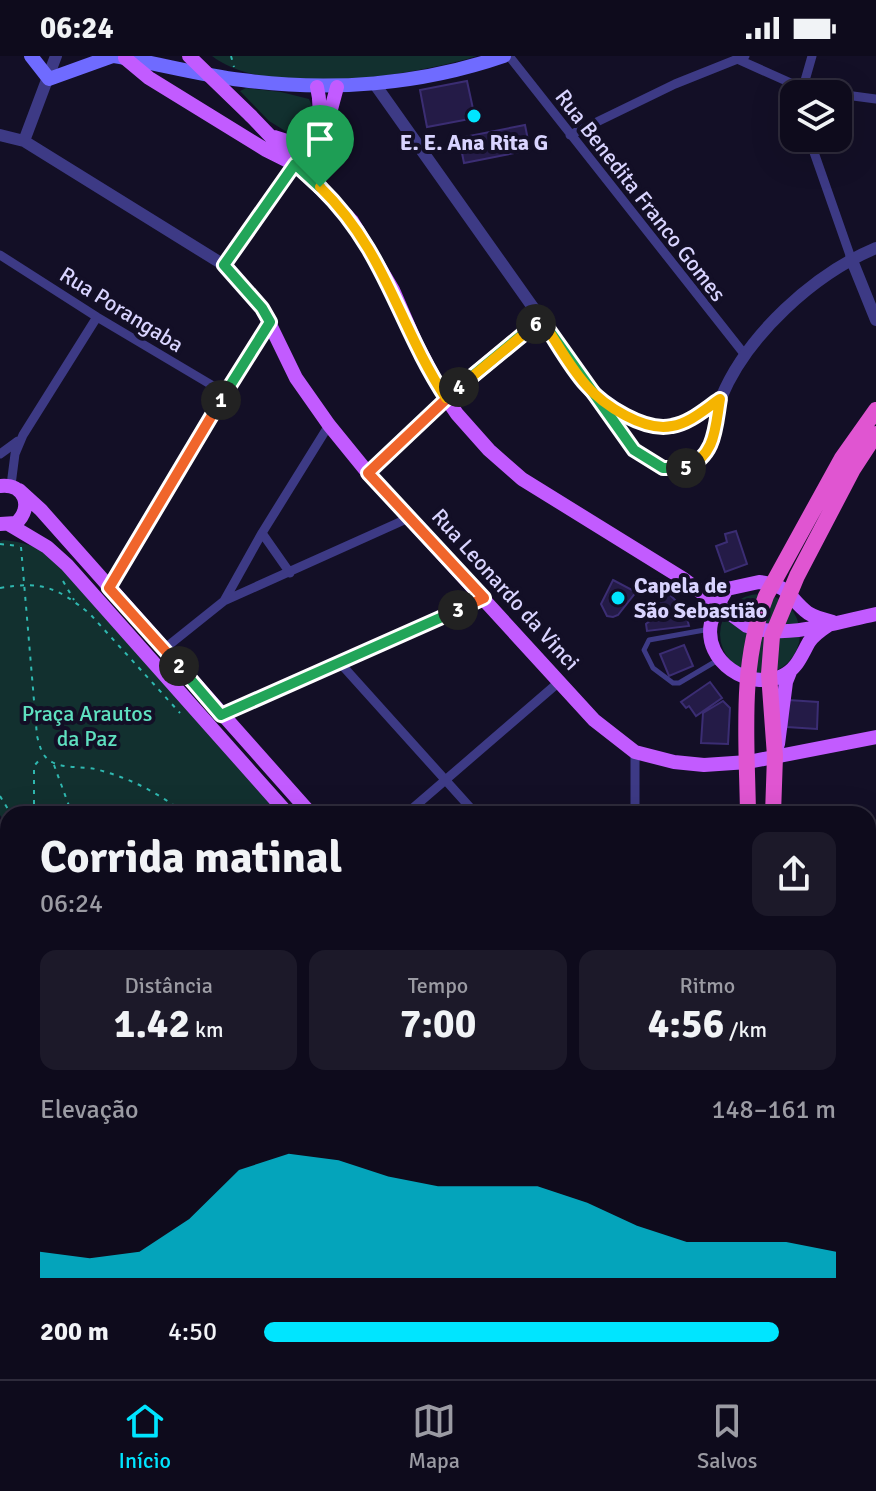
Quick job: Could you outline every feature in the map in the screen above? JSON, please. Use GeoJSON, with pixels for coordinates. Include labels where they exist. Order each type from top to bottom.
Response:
{"type":"FeatureCollection","features":[{"type":"Feature","properties":{"kind":"highway"},"geometry":{"type":"LineString","coordinates":[[748,806],[747,679],[760,611],[842,458],[876,410]]}},
{"type":"Feature","properties":{"kind":"highway"},"geometry":{"type":"LineString","coordinates":[[773,806],[775,756],[770,648],[774,630],[853,469],[876,434]]}},
{"type":"Feature","properties":{"kind":"main road"},"geometry":{"type":"LineString","coordinates":[[31,56],[49,79],[118,57],[237,80],[317,87],[425,77],[506,56]]}},
{"type":"Feature","properties":{"kind":"main road"},"geometry":{"type":"LineString","coordinates":[[144,56],[172,66]]}},
{"type":"Feature","properties":{"kind":"main road"},"geometry":{"type":"LineString","coordinates":[[189,56],[352,221],[393,290],[427,366],[446,398],[489,450],[522,479],[682,578],[736,620],[756,629],[810,628],[876,614]]}},
{"type":"Feature","properties":{"kind":"main road"},"geometry":{"type":"LineString","coordinates":[[118,57],[266,150],[295,164]]}},
{"type":"Feature","properties":{"kind":"main road"},"geometry":{"type":"LineString","coordinates":[[172,66],[172,92]]}},
{"type":"Feature","properties":{"kind":"main road"},"geometry":{"type":"LineString","coordinates":[[268,135],[290,143],[304,141],[316,127],[321,106],[317,87]]}},
{"type":"Feature","properties":{"kind":"main road"},"geometry":{"type":"LineString","coordinates":[[320,187],[313,159],[326,128],[337,87]]}},
{"type":"Feature","properties":{"kind":"main road"},"geometry":{"type":"LineString","coordinates":[[224,265],[295,164]]}},
{"type":"Feature","properties":{"kind":"main road","name":"Rua Leonardo da Vinci"},"geometry":{"type":"LineString","coordinates":[[224,265],[262,308],[296,378],[368,473],[594,720],[635,752],[674,762],[704,765],[748,762],[876,737]]}},
{"type":"Feature","properties":{"kind":"main road"},"geometry":{"type":"LineString","coordinates":[[10,487],[41,510],[304,806]]}},
{"type":"Feature","properties":{"kind":"main road"},"geometry":{"type":"LineString","coordinates":[[3,525],[16,523],[25,513],[26,501],[10,487]]}},
{"type":"Feature","properties":{"kind":"main road"},"geometry":{"type":"LineString","coordinates":[[3,525],[47,547],[67,565],[281,806]]}},
{"type":"Feature","properties":{"kind":"main road"},"geometry":{"type":"LineString","coordinates":[[682,578],[727,589],[759,582],[773,584],[790,592],[806,611],[833,622]]}},
{"type":"Feature","properties":{"kind":"main road"},"geometry":{"type":"LineString","coordinates":[[682,578],[706,607],[720,659],[734,673],[747,679],[770,680],[790,672]]}},
{"type":"Feature","properties":{"kind":"main road"},"geometry":{"type":"LineString","coordinates":[[710,627],[727,589]]}},
{"type":"Feature","properties":{"kind":"main road"},"geometry":{"type":"LineString","coordinates":[[775,756],[790,672],[804,655],[810,641],[833,622]]}},
{"type":"Feature","properties":{"kind":"street"},"geometry":{"type":"LineString","coordinates":[[24,141],[56,56]]}},
{"type":"Feature","properties":{"kind":"street","name":"Rua Benedita Franco Gomes"},"geometry":{"type":"LineString","coordinates":[[506,56],[745,355]]}},
{"type":"Feature","properties":{"kind":"street"},"geometry":{"type":"LineString","coordinates":[[805,80],[812,56]]}},
{"type":"Feature","properties":{"kind":"street"},"geometry":{"type":"LineString","coordinates":[[570,135],[675,84],[741,57],[782,80]]}},
{"type":"Feature","properties":{"kind":"street"},"geometry":{"type":"LineString","coordinates":[[374,83],[634,450],[663,468],[684,468],[702,459],[714,438],[720,399],[745,355],[819,279],[851,258],[876,248]]}},
{"type":"Feature","properties":{"kind":"street"},"geometry":{"type":"LineString","coordinates":[[852,96],[876,99]]}},
{"type":"Feature","properties":{"kind":"street","name":"Rua Leonardo da Vinci"},"geometry":{"type":"LineString","coordinates":[[0,135],[24,141],[224,265]]}},
{"type":"Feature","properties":{"kind":"street"},"geometry":{"type":"LineString","coordinates":[[814,152],[876,320]]}},
{"type":"Feature","properties":{"kind":"street","name":"Rua Porangaba"},"geometry":{"type":"LineString","coordinates":[[0,255],[225,393]]}},
{"type":"Feature","properties":{"kind":"street"},"geometry":{"type":"LineString","coordinates":[[10,487],[15,454],[23,435],[97,317]]}},
{"type":"Feature","properties":{"kind":"street"},"geometry":{"type":"LineString","coordinates":[[368,473],[446,398],[541,319]]}},
{"type":"Feature","properties":{"kind":"street"},"geometry":{"type":"LineString","coordinates":[[109,588],[270,322]]}},
{"type":"Feature","properties":{"kind":"street"},"geometry":{"type":"LineString","coordinates":[[586,385],[620,412],[652,427],[684,423],[720,399]]}},
{"type":"Feature","properties":{"kind":"street"},"geometry":{"type":"LineString","coordinates":[[224,601],[329,425]]}},
{"type":"Feature","properties":{"kind":"street"},"geometry":{"type":"LineString","coordinates":[[0,454],[23,435]]}},
{"type":"Feature","properties":{"kind":"street"},"geometry":{"type":"LineString","coordinates":[[164,649],[224,601],[411,517]]}},
{"type":"Feature","properties":{"kind":"street"},"geometry":{"type":"LineString","coordinates":[[262,533],[290,573]]}},
{"type":"Feature","properties":{"kind":"street"},"geometry":{"type":"LineString","coordinates":[[221,715],[484,598]]}},
{"type":"Feature","properties":{"kind":"street"},"geometry":{"type":"LineString","coordinates":[[340,663],[469,806]]}},
{"type":"Feature","properties":{"kind":"street"},"geometry":{"type":"LineString","coordinates":[[415,806],[559,682]]}},
{"type":"Feature","properties":{"kind":"street"},"geometry":{"type":"LineString","coordinates":[[635,752],[635,806]]}},
{"type":"Feature","properties":{"kind":"lane"},"geometry":{"type":"LineString","coordinates":[[710,627],[649,640],[644,650],[653,668],[673,683],[679,683],[720,659]]}},
{"type":"Feature","properties":{"kind":"path"},"geometry":{"type":"LineString","coordinates":[[0,544],[21,546],[37,736],[43,756],[54,764],[93,768],[122,777],[174,806]]}},
{"type":"Feature","properties":{"kind":"path"},"geometry":{"type":"LineString","coordinates":[[62,579],[75,601]]}},
{"type":"Feature","properties":{"kind":"path"},"geometry":{"type":"LineString","coordinates":[[0,588],[40,585],[75,601],[185,718]]}},
{"type":"Feature","properties":{"kind":"path"},"geometry":{"type":"LineString","coordinates":[[34,806],[34,766],[43,756]]}},
{"type":"Feature","properties":{"kind":"path"},"geometry":{"type":"LineString","coordinates":[[54,764],[69,806]]}},
{"type":"Feature","properties":{"kind":"green space"},"geometry":{"type":"Polygon","coordinates":[[[212,56],[477,56],[380,76],[303,80],[268,77],[237,69],[212,56]]]}},
{"type":"Feature","properties":{"kind":"green space"},"geometry":{"type":"Polygon","coordinates":[[[246,88],[309,99],[315,113],[306,130],[295,137],[269,121],[240,91],[246,88]]]}},
{"type":"Feature","properties":{"kind":"green space","name":"Praça Arautos da Paz"},"geometry":{"type":"Polygon","coordinates":[[[0,541],[36,548],[63,569],[273,806],[0,806],[0,541]]]}},
{"type":"Feature","properties":{"kind":"green space"},"geometry":{"type":"Polygon","coordinates":[[[760,594],[775,597],[788,606],[797,619],[800,634],[797,649],[788,662],[775,671],[760,674],[745,671],[732,662],[723,649],[720,634],[723,619],[732,606],[745,597],[760,594]]]}},
{"type":"Feature","properties":{"kind":"building"},"geometry":{"type":"Polygon","coordinates":[[[467,81],[475,118],[427,127],[420,90],[467,81]]]}},
{"type":"Feature","properties":{"kind":"building"},"geometry":{"type":"Polygon","coordinates":[[[525,125],[530,150],[464,163],[459,138],[525,125]]]}},
{"type":"Feature","properties":{"kind":"building"},"geometry":{"type":"Polygon","coordinates":[[[736,531],[747,564],[725,572],[716,546],[727,542],[725,534],[736,531]]]}},
{"type":"Feature","properties":{"kind":"building","name":"Capela de São Sebastião"},"geometry":{"type":"Polygon","coordinates":[[[613,580],[636,592],[613,617],[607,616],[601,604],[613,580]]]}},
{"type":"Feature","properties":{"kind":"building"},"geometry":{"type":"Polygon","coordinates":[[[667,592],[679,604],[683,603],[689,626],[647,631],[646,624],[662,611],[655,604],[667,592]]]}},
{"type":"Feature","properties":{"kind":"building"},"geometry":{"type":"Polygon","coordinates":[[[684,645],[693,666],[669,676],[660,654],[684,645]]]}},
{"type":"Feature","properties":{"kind":"building"},"geometry":{"type":"Polygon","coordinates":[[[710,682],[722,698],[696,716],[689,706],[686,708],[681,702],[710,682]]]}},
{"type":"Feature","properties":{"kind":"building"},"geometry":{"type":"Polygon","coordinates":[[[788,700],[818,702],[817,729],[787,727],[788,700]]]}},
{"type":"Feature","properties":{"kind":"building"},"geometry":{"type":"Polygon","coordinates":[[[723,701],[730,708],[728,744],[701,743],[703,713],[723,701]]]}},
{"type":"Feature","properties":{"kind":"place","name":"E. E. Ana Rita G"},"geometry":{"type":"Point","coordinates":[474,116]}},
{"type":"Feature","properties":{"kind":"place","name":"Capela de São Sebastião"},"geometry":{"type":"Point","coordinates":[618,598]}},
{"type":"Feature","properties":{"kind":"route"},"geometry":{"type":"LineString","coordinates":[[320,187],[295,164],[224,265],[262,308],[270,322],[109,588],[221,715],[484,598],[368,473],[446,398],[541,319],[586,385],[634,450],[648,460],[663,468],[684,468],[702,459],[714,438],[720,399],[675,426],[662,428],[641,424],[586,385],[541,319],[494,359],[446,398],[368,246],[352,221],[320,187]]}}]}
